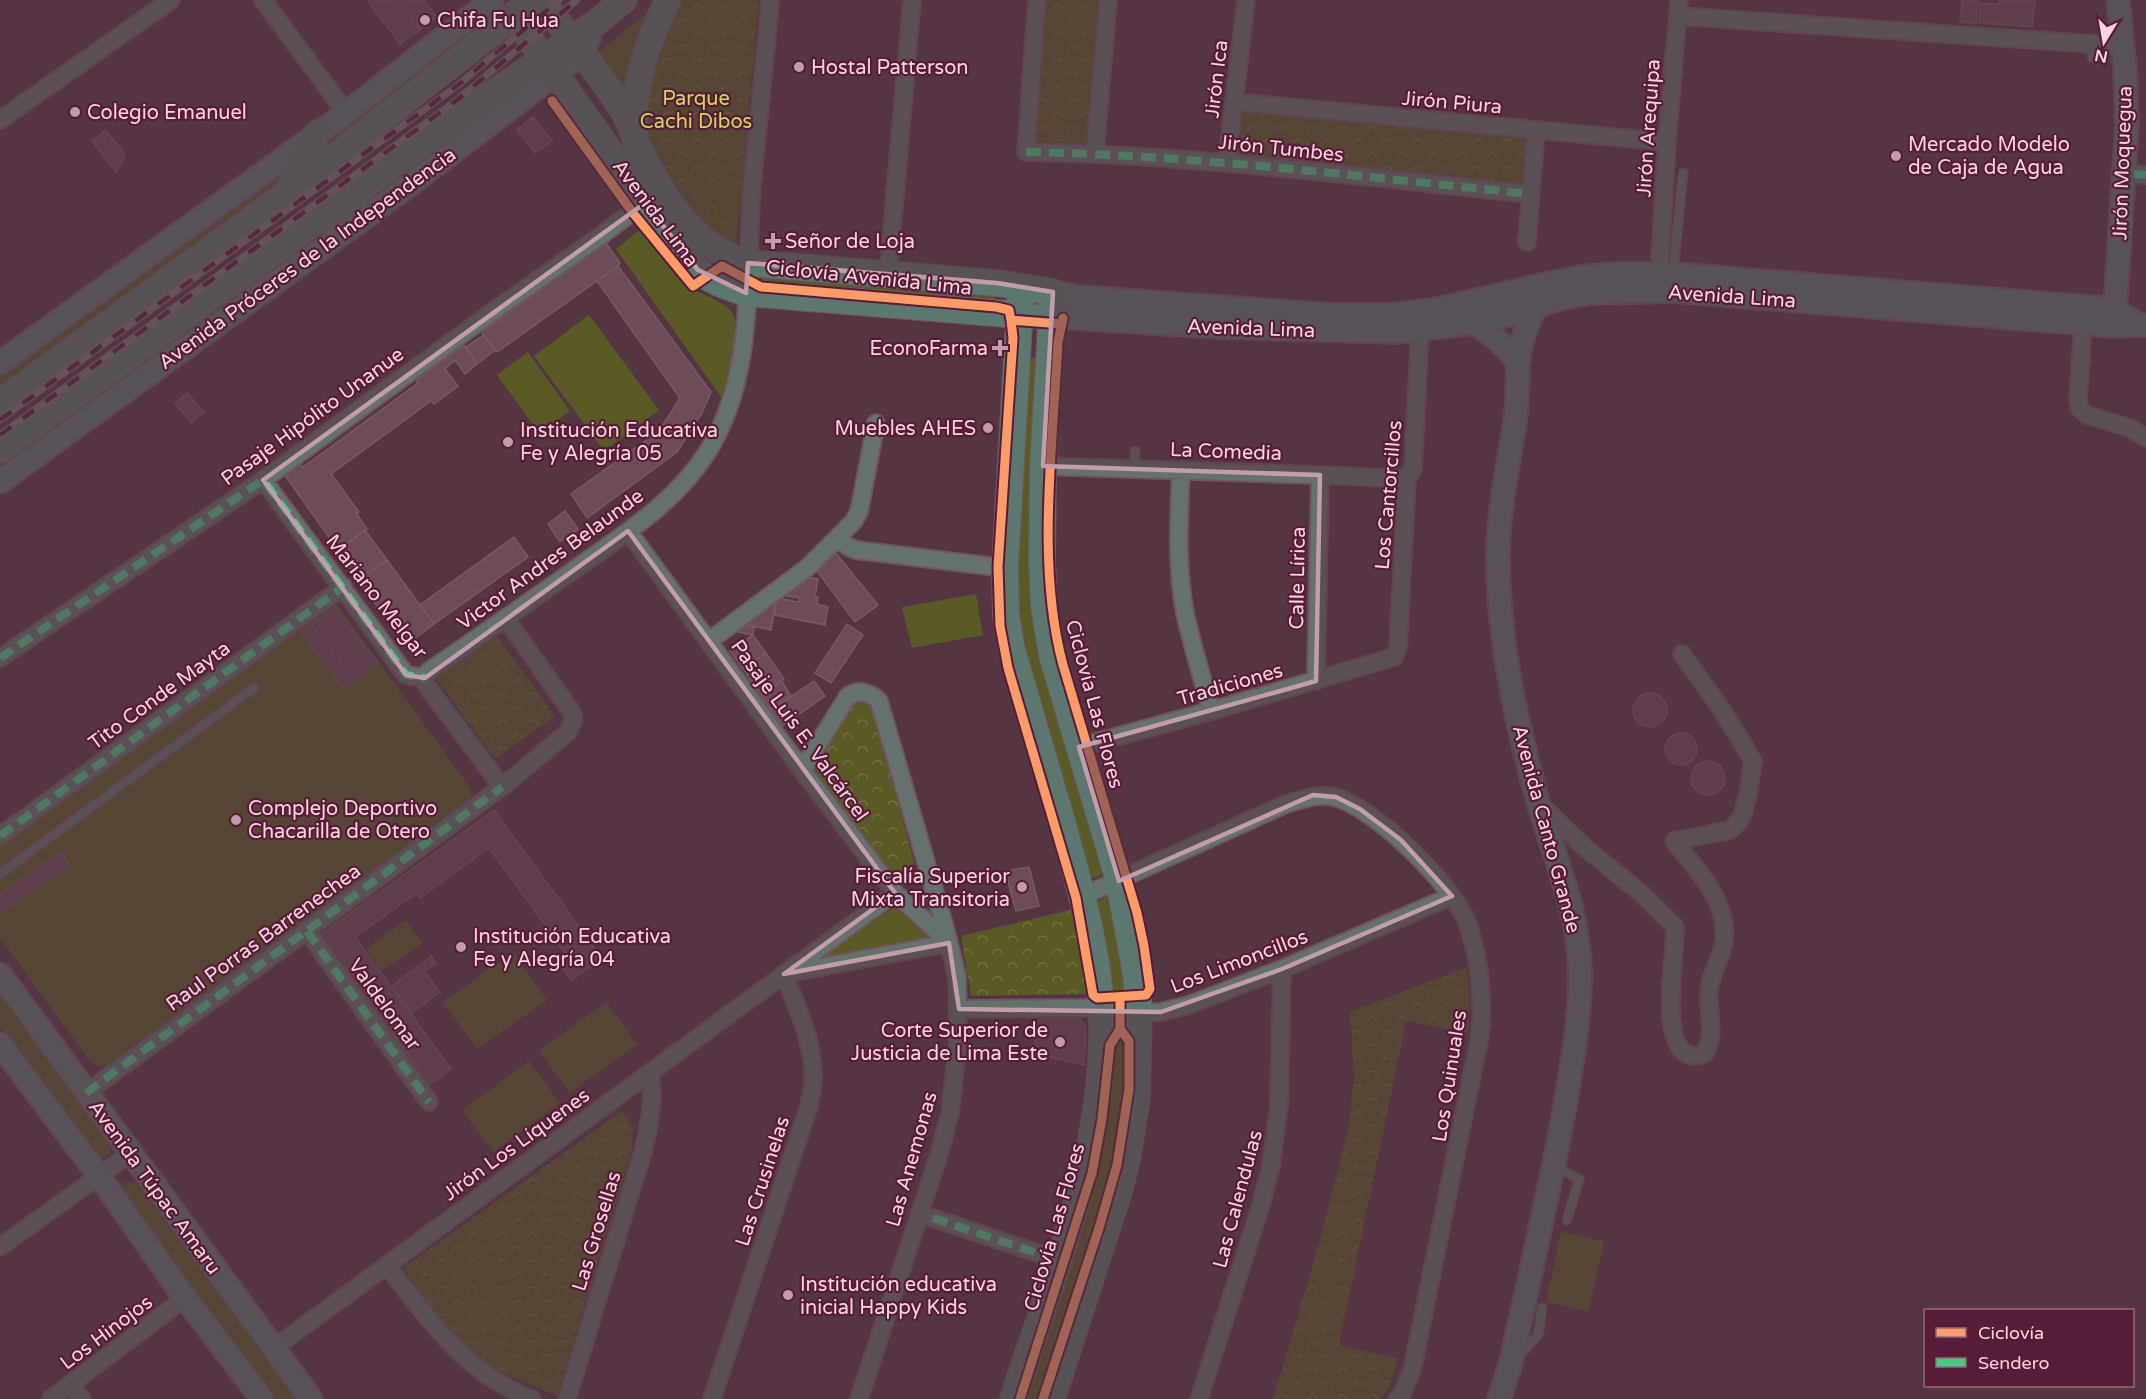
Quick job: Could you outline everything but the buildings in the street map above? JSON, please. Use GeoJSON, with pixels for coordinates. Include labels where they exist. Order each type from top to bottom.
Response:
{"type":"FeatureCollection","features":[{"type":"Feature","properties":{"kind":"main road"},"geometry":{"type":"LineString","coordinates":[[0,363],[346,113],[492,0]]}},
{"type":"Feature","properties":{"kind":"main road","name":"Avenida Lima"},"geometry":{"type":"LineString","coordinates":[[541,0],[626,116],[657,181],[682,217],[710,246],[727,256],[748,263],[997,283],[1078,297],[1332,315],[1508,315],[1562,298],[1592,293],[1674,291],[2114,318],[2142,324]]}},
{"type":"Feature","properties":{"kind":"main road","name":"Avenida Próceres de la Independencia"},"geometry":{"type":"LineString","coordinates":[[0,482],[408,187],[576,46],[598,21],[624,0]]}},
{"type":"Feature","properties":{"kind":"main road"},"geometry":{"type":"LineString","coordinates":[[635,139],[634,115],[637,83],[653,30],[668,0]]}},
{"type":"Feature","properties":{"kind":"main road","name":"Jirón Moquegua"},"geometry":{"type":"LineString","coordinates":[[2114,318],[2127,126],[2118,0]]}},
{"type":"Feature","properties":{"kind":"main road"},"geometry":{"type":"LineString","coordinates":[[0,402],[286,194],[516,5]]}},
{"type":"Feature","properties":{"kind":"main road","name":"Avenida Lima"},"geometry":{"type":"LineString","coordinates":[[516,5],[550,66],[682,253],[698,270],[721,285],[746,293],[1052,317],[1289,330],[1398,332],[1420,330],[1550,283],[1587,276],[1666,267],[2083,316]]}},
{"type":"Feature","properties":{"kind":"main road","name":"Avenida Próceres de la Independencia"},"geometry":{"type":"LineString","coordinates":[[0,450],[318,221],[550,66]]}},
{"type":"Feature","properties":{"kind":"main road"},"geometry":{"type":"LineString","coordinates":[[286,194],[317,134]]}},
{"type":"Feature","properties":{"kind":"main road"},"geometry":{"type":"LineString","coordinates":[[318,221],[369,214]]}},
{"type":"Feature","properties":{"kind":"main road"},"geometry":{"type":"LineString","coordinates":[[1013,1399],[1068,1229],[1086,1165],[1099,1076],[1102,1035],[1096,962],[1083,896],[1011,646],[1006,615],[1005,568],[1021,287]]}},
{"type":"Feature","properties":{"kind":"main road"},"geometry":{"type":"LineString","coordinates":[[1052,1399],[1119,1192],[1128,1156],[1137,1099],[1139,1013],[1133,956],[1119,881],[1052,655],[1044,606],[1043,466],[1053,292]]}},
{"type":"Feature","properties":{"kind":"main road","name":"Avenida Canto Grande"},"geometry":{"type":"LineString","coordinates":[[1499,1399],[1510,1366],[1553,1166],[1575,1045],[1580,970],[1572,905],[1539,802],[1510,690],[1503,645],[1498,557],[1500,519],[1516,414],[1518,362],[1522,342],[1536,306]]}},
{"type":"Feature","properties":{"kind":"main road"},"geometry":{"type":"LineString","coordinates":[[1469,314],[1505,345],[1518,362]]}},
{"type":"Feature","properties":{"kind":"main road","name":"Avenida Túpac Amaru"},"geometry":{"type":"LineString","coordinates":[[0,974],[311,1399]]}},
{"type":"Feature","properties":{"kind":"main road","name":"Avenida Túpac Amaru"},"geometry":{"type":"LineString","coordinates":[[0,1044],[99,1176],[185,1298],[262,1399]]}},
{"type":"Feature","properties":{"kind":"street"},"geometry":{"type":"LineString","coordinates":[[0,120],[171,0]]}},
{"type":"Feature","properties":{"kind":"street"},"geometry":{"type":"LineString","coordinates":[[263,0],[346,113]]}},
{"type":"Feature","properties":{"kind":"street","name":"Victor Andres Belaunde"},"geometry":{"type":"LineString","coordinates":[[425,678],[429,671],[628,531],[683,483],[705,455],[722,427],[740,369],[744,338],[752,187],[770,0]]}},
{"type":"Feature","properties":{"kind":"street"},"geometry":{"type":"LineString","coordinates":[[888,275],[912,0]]}},
{"type":"Feature","properties":{"kind":"street","name":"Jirón Tumbes"},"geometry":{"type":"LineString","coordinates":[[1037,0],[1026,152],[1095,153],[1227,163],[1530,195]]}},
{"type":"Feature","properties":{"kind":"street"},"geometry":{"type":"LineString","coordinates":[[1095,153],[1108,0]]}},
{"type":"Feature","properties":{"kind":"street","name":"Jirón Ica"},"geometry":{"type":"LineString","coordinates":[[1227,163],[1246,0]]}},
{"type":"Feature","properties":{"kind":"street"},"geometry":{"type":"LineString","coordinates":[[1679,8],[2092,52],[2123,46]]}},
{"type":"Feature","properties":{"kind":"street","name":"Jirón Arequipa"},"geometry":{"type":"LineString","coordinates":[[1666,267],[1667,141],[1679,8]]}},
{"type":"Feature","properties":{"kind":"street","name":"Jirón Piura"},"geometry":{"type":"LineString","coordinates":[[1234,102],[1667,141]]}},
{"type":"Feature","properties":{"kind":"street"},"geometry":{"type":"LineString","coordinates":[[1527,242],[1536,131]]}},
{"type":"Feature","properties":{"kind":"street","name":"Pasaje Hipólito Unanue"},"geometry":{"type":"LineString","coordinates":[[0,658],[263,480],[482,318],[645,203]]}},
{"type":"Feature","properties":{"kind":"street"},"geometry":{"type":"LineString","coordinates":[[2083,316],[2078,400],[2080,410],[2086,415],[2130,428],[2146,438]]}},
{"type":"Feature","properties":{"kind":"street","name":"Los Cantorcillos"},"geometry":{"type":"LineString","coordinates":[[1391,660],[1397,653],[1398,647],[1407,479],[1413,468],[1420,330]]}},
{"type":"Feature","properties":{"kind":"street"},"geometry":{"type":"LineString","coordinates":[[709,641],[799,574],[838,538],[859,513],[876,423]]}},
{"type":"Feature","properties":{"kind":"street","name":"La Comedia"},"geometry":{"type":"LineString","coordinates":[[1043,466],[1407,479]]}},
{"type":"Feature","properties":{"kind":"street"},"geometry":{"type":"LineString","coordinates":[[1181,470],[1179,521],[1181,585],[1185,613],[1212,711]]}},
{"type":"Feature","properties":{"kind":"street","name":"Calle Lírica"},"geometry":{"type":"LineString","coordinates":[[1316,681],[1320,475]]}},
{"type":"Feature","properties":{"kind":"street","name":"Mariano Melgar"},"geometry":{"type":"LineString","coordinates":[[263,480],[406,675],[425,678],[426,685],[502,787]]}},
{"type":"Feature","properties":{"kind":"street","name":"Pasaje Luis E. Valcárcel"},"geometry":{"type":"LineString","coordinates":[[628,531],[802,770],[895,893],[949,944]]}},
{"type":"Feature","properties":{"kind":"street"},"geometry":{"type":"LineString","coordinates":[[838,538],[856,550],[1005,568]]}},
{"type":"Feature","properties":{"kind":"street","name":"Tito Conde Mayta"},"geometry":{"type":"LineString","coordinates":[[0,836],[343,587]]}},
{"type":"Feature","properties":{"kind":"street","name":"Raul Porras Barrenechea"},"geometry":{"type":"LineString","coordinates":[[86,1093],[502,787],[568,732],[573,721],[573,714],[506,619]]}},
{"type":"Feature","properties":{"kind":"street"},"geometry":{"type":"LineString","coordinates":[[1539,802],[1583,846],[1642,894],[1675,927],[1670,1008],[1676,1041],[1684,1054],[1694,1057],[1704,1054],[1711,1041],[1709,990],[1724,939],[1722,914],[1707,882],[1674,841],[1731,830],[1742,817],[1753,760],[1722,710],[1682,654]]}},
{"type":"Feature","properties":{"kind":"street","name":"Tradiciones"},"geometry":{"type":"LineString","coordinates":[[1079,747],[1391,660]]}},
{"type":"Feature","properties":{"kind":"street","name":"Las Anemonas"},"geometry":{"type":"LineString","coordinates":[[802,770],[848,696],[862,691],[873,695],[879,701],[957,976],[959,1009],[957,1052],[950,1113],[859,1399]]}},
{"type":"Feature","properties":{"kind":"street","name":"Los Quinuales"},"geometry":{"type":"LineString","coordinates":[[1083,896],[1286,804],[1313,795],[1336,798],[1360,809],[1401,840],[1452,896],[1466,921],[1476,961],[1482,1006],[1480,1036],[1412,1370],[1402,1394],[1397,1399]]}},
{"type":"Feature","properties":{"kind":"street","name":"Jirón Los Líquenes"},"geometry":{"type":"LineString","coordinates":[[274,1348],[895,893]]}},
{"type":"Feature","properties":{"kind":"street","name":"Los Limoncillos"},"geometry":{"type":"LineString","coordinates":[[959,1009],[1101,1008],[1139,1013],[1161,1012],[1189,1005],[1282,969],[1452,896]]}},
{"type":"Feature","properties":{"kind":"street","name":"Valdelomar"},"geometry":{"type":"LineString","coordinates":[[307,931],[429,1102]]}},
{"type":"Feature","properties":{"kind":"street","name":"Jirón Los Líquenes"},"geometry":{"type":"LineString","coordinates":[[784,974],[949,944]]}},
{"type":"Feature","properties":{"kind":"street","name":"Las Calendulas"},"geometry":{"type":"LineString","coordinates":[[1199,1399],[1260,1208],[1271,1166],[1279,1105],[1282,969]]}},
{"type":"Feature","properties":{"kind":"street","name":"Las Crusinelas"},"geometry":{"type":"LineString","coordinates":[[712,1399],[808,1109],[813,1083],[813,1063],[807,1035],[784,974]]}},
{"type":"Feature","properties":{"kind":"street","name":"Las Grosellas"},"geometry":{"type":"LineString","coordinates":[[567,1399],[643,1152],[650,1110],[652,1083],[650,1072]]}},
{"type":"Feature","properties":{"kind":"street"},"geometry":{"type":"LineString","coordinates":[[0,1247],[130,1153]]}},
{"type":"Feature","properties":{"kind":"street"},"geometry":{"type":"LineString","coordinates":[[933,1218],[1040,1254]]}},
{"type":"Feature","properties":{"kind":"street"},"geometry":{"type":"LineString","coordinates":[[386,1265],[443,1336],[471,1365],[510,1390],[532,1399]]}},
{"type":"Feature","properties":{"kind":"street","name":"Los Hinojos"},"geometry":{"type":"LineString","coordinates":[[51,1399],[185,1298]]}},
{"type":"Feature","properties":{"kind":"street"},"geometry":{"type":"LineString","coordinates":[[71,1384],[82,1399]]}},
{"type":"Feature","properties":{"kind":"lane"},"geometry":{"type":"LineString","coordinates":[[1666,267],[1683,173]]}},
{"type":"Feature","properties":{"kind":"lane"},"geometry":{"type":"LineString","coordinates":[[1135,469],[1136,451]]}},
{"type":"Feature","properties":{"kind":"lane"},"geometry":{"type":"LineString","coordinates":[[0,874],[254,688]]}},
{"type":"Feature","properties":{"kind":"lane"},"geometry":{"type":"LineString","coordinates":[[1553,1166],[1579,1179],[1567,1220]]}},
{"type":"Feature","properties":{"kind":"lane"},"geometry":{"type":"LineString","coordinates":[[1510,1366],[1538,1335],[1542,1308]]}},
{"type":"Feature","properties":{"kind":"highlighted area"},"geometry":{"type":"Polygon","coordinates":[[[645,203],[698,270],[746,293],[748,263],[997,283],[1053,292],[1043,466],[1320,475],[1316,681],[1079,747],[1119,881],[1313,795],[1336,797],[1360,809],[1401,840],[1452,896],[1282,969],[1161,1012],[959,1009],[949,943],[784,974],[895,893],[628,531],[425,678],[406,675],[263,480],[645,203]]]}},
{"type":"Feature","properties":{"kind":"green space","name":"Parque Cachi Dibos"},"geometry":{"type":"Polygon","coordinates":[[[683,0],[759,0],[736,248],[720,238],[687,207],[646,143],[644,90],[670,23],[683,0]]]}},
{"type":"Feature","properties":{"kind":"green space"},"geometry":{"type":"Polygon","coordinates":[[[1042,0],[1099,0],[1089,144],[1031,141],[1042,0]]]}},
{"type":"Feature","properties":{"kind":"green space"},"geometry":{"type":"Polygon","coordinates":[[[659,3],[625,92],[599,52],[659,3]]]}},
{"type":"Feature","properties":{"kind":"green space"},"geometry":{"type":"Polygon","coordinates":[[[494,16],[340,142],[328,144],[339,127],[479,19],[494,16]]]}},
{"type":"Feature","properties":{"kind":"green space"},"geometry":{"type":"Polygon","coordinates":[[[1240,107],[1532,134],[1527,191],[1236,164],[1240,107]]]}},
{"type":"Feature","properties":{"kind":"green space"},"geometry":{"type":"Polygon","coordinates":[[[282,172],[274,194],[0,391],[0,372],[282,172]]]}},
{"type":"Feature","properties":{"kind":"green space"},"geometry":{"type":"Polygon","coordinates":[[[643,227],[689,285],[724,305],[734,317],[735,352],[721,397],[616,249],[643,227]]]}},
{"type":"Feature","properties":{"kind":"green space"},"geometry":{"type":"Polygon","coordinates":[[[763,272],[994,292],[996,301],[762,285],[763,272]]]}},
{"type":"Feature","properties":{"kind":"green space"},"geometry":{"type":"Polygon","coordinates":[[[589,315],[659,410],[604,451],[534,356],[589,315]]]}},
{"type":"Feature","properties":{"kind":"green space"},"geometry":{"type":"Polygon","coordinates":[[[528,352],[570,411],[539,433],[497,375],[528,352]]]}},
{"type":"Feature","properties":{"kind":"green space"},"geometry":{"type":"Polygon","coordinates":[[[1039,357],[1029,529],[1030,570],[1103,871],[1100,876],[1093,878],[1086,872],[1026,651],[1016,599],[1025,411],[1030,358],[1039,357]]]}},
{"type":"Feature","properties":{"kind":"green space"},"geometry":{"type":"Polygon","coordinates":[[[976,594],[983,635],[912,648],[902,607],[976,594]]]}},
{"type":"Feature","properties":{"kind":"green space","name":"Complejo Deportivo Chacarilla de Otero"},"geometry":{"type":"Polygon","coordinates":[[[334,600],[471,789],[471,800],[106,1066],[93,1065],[0,938],[0,841],[334,600]]]}},
{"type":"Feature","properties":{"kind":"green space"},"geometry":{"type":"Polygon","coordinates":[[[495,634],[555,716],[495,759],[435,677],[495,634]]]}},
{"type":"Feature","properties":{"kind":"green space"},"geometry":{"type":"Polygon","coordinates":[[[856,701],[864,701],[873,709],[914,862],[913,869],[907,873],[892,874],[814,769],[856,701]]]}},
{"type":"Feature","properties":{"kind":"green space"},"geometry":{"type":"Polygon","coordinates":[[[1107,896],[1113,897],[1130,1001],[1125,1003],[1111,1002],[1096,906],[1097,902],[1107,896]]]}},
{"type":"Feature","properties":{"kind":"green space"},"geometry":{"type":"Polygon","coordinates":[[[895,907],[928,937],[807,964],[895,907]]]}},
{"type":"Feature","properties":{"kind":"green space"},"geometry":{"type":"Polygon","coordinates":[[[1074,909],[1088,994],[971,996],[961,936],[1074,909]]]}},
{"type":"Feature","properties":{"kind":"green space"},"geometry":{"type":"Polygon","coordinates":[[[406,920],[422,943],[382,971],[366,949],[406,920]]]}},
{"type":"Feature","properties":{"kind":"green space"},"geometry":{"type":"Polygon","coordinates":[[[513,952],[547,1000],[477,1049],[443,1002],[513,952]]]}},
{"type":"Feature","properties":{"kind":"green space"},"geometry":{"type":"Polygon","coordinates":[[[1467,967],[1470,999],[1468,1033],[1406,1021],[1339,1345],[1398,1359],[1389,1388],[1380,1399],[1273,1399],[1320,1240],[1349,1126],[1354,1079],[1350,1012],[1467,967]]]}},
{"type":"Feature","properties":{"kind":"green space"},"geometry":{"type":"Polygon","coordinates":[[[0,993],[112,1147],[110,1154],[102,1158],[95,1156],[0,1026],[0,993]]]}},
{"type":"Feature","properties":{"kind":"green space"},"geometry":{"type":"Polygon","coordinates":[[[606,1002],[637,1044],[570,1093],[539,1051],[606,1002]]]}},
{"type":"Feature","properties":{"kind":"green space"},"geometry":{"type":"Polygon","coordinates":[[[1110,1026],[1130,1028],[1131,1057],[1111,1184],[1041,1399],[1021,1399],[1110,1026]]]}},
{"type":"Feature","properties":{"kind":"green space"},"geometry":{"type":"Polygon","coordinates":[[[529,1061],[560,1103],[494,1152],[462,1110],[529,1061]]]}},
{"type":"Feature","properties":{"kind":"green space"},"geometry":{"type":"Polygon","coordinates":[[[622,1111],[633,1126],[632,1150],[557,1396],[497,1371],[459,1340],[433,1310],[403,1268],[622,1111]]]}},
{"type":"Feature","properties":{"kind":"green space"},"geometry":{"type":"Polygon","coordinates":[[[129,1181],[136,1183],[296,1399],[272,1399],[122,1194],[122,1187],[129,1181]]]}},
{"type":"Feature","properties":{"kind":"green space"},"geometry":{"type":"Polygon","coordinates":[[[1561,1232],[1604,1241],[1589,1311],[1546,1302],[1561,1232]]]}},
{"type":"Feature","properties":{"kind":"railway"},"geometry":{"type":"LineString","coordinates":[[0,420],[458,85],[559,0]]}},
{"type":"Feature","properties":{"kind":"railway"},"geometry":{"type":"LineString","coordinates":[[0,435],[457,100],[577,0]]}},
{"type":"Feature","properties":{"kind":"marked path"},"geometry":{"type":"LineString","coordinates":[[1026,152],[1216,162],[1530,194]]}},
{"type":"Feature","properties":{"kind":"marked path"},"geometry":{"type":"LineString","coordinates":[[2134,174],[2146,175]]}},
{"type":"Feature","properties":{"kind":"marked path"},"geometry":{"type":"LineString","coordinates":[[0,658],[263,480],[406,675],[425,678]]}},
{"type":"Feature","properties":{"kind":"marked path"},"geometry":{"type":"LineString","coordinates":[[0,836],[343,587]]}},
{"type":"Feature","properties":{"kind":"marked path"},"geometry":{"type":"LineString","coordinates":[[86,1093],[502,787]]}},
{"type":"Feature","properties":{"kind":"marked path"},"geometry":{"type":"LineString","coordinates":[[307,931],[429,1102]]}},
{"type":"Feature","properties":{"kind":"marked path"},"geometry":{"type":"LineString","coordinates":[[933,1218],[1040,1254]]}},
{"type":"Feature","properties":{"kind":"cycle path","name":"Ciclovía Avenida Lima"},"geometry":{"type":"LineString","coordinates":[[552,101],[633,213],[693,286],[722,266],[761,287],[996,307],[1009,310],[1011,320],[1062,324]]}},
{"type":"Feature","properties":{"kind":"cycle path","name":"Ciclovía Las Flores"},"geometry":{"type":"LineString","coordinates":[[1011,320],[1013,338],[998,567],[1000,626],[1008,668],[1076,898],[1093,995],[1097,998],[1146,995],[1150,989],[1137,913],[1063,665],[1050,587],[1048,546],[1050,463],[1058,342],[1063,318]]}},
{"type":"Feature","properties":{"kind":"cycle path","name":"Ciclovía Las Flores"},"geometry":{"type":"LineString","coordinates":[[1020,1399],[1092,1173],[1102,1119],[1110,1045],[1120,1029],[1120,998]]}},
{"type":"Feature","properties":{"kind":"cycle path"},"geometry":{"type":"LineString","coordinates":[[1043,1399],[1099,1228],[1117,1165],[1129,1089],[1129,1041],[1120,1029]]}},
{"type":"Feature","properties":{"kind":"place","name":"Chifa Fu Hua"},"geometry":{"type":"Point","coordinates":[425,20]}},
{"type":"Feature","properties":{"kind":"place","name":"Hostal Patterson"},"geometry":{"type":"Point","coordinates":[799,67]}},
{"type":"Feature","properties":{"kind":"place","name":"Colegio Emanuel"},"geometry":{"type":"Point","coordinates":[75,112]}},
{"type":"Feature","properties":{"kind":"place","name":"Mercado Modelo de Caja de Agua"},"geometry":{"type":"Point","coordinates":[1896,156]}},
{"type":"Feature","properties":{"kind":"place","name":"Señor de Loja"},"geometry":{"type":"Point","coordinates":[773,241]}},
{"type":"Feature","properties":{"kind":"place","name":"EconoFarma"},"geometry":{"type":"Point","coordinates":[1000,348]}},
{"type":"Feature","properties":{"kind":"place","name":"Muebles AHES"},"geometry":{"type":"Point","coordinates":[988,428]}},
{"type":"Feature","properties":{"kind":"place","name":"Institución Educativa Fe y Alegría 05"},"geometry":{"type":"Point","coordinates":[508,442]}},
{"type":"Feature","properties":{"kind":"place","name":"Complejo Deportivo Chacarilla de Otero"},"geometry":{"type":"Point","coordinates":[236,820]}},
{"type":"Feature","properties":{"kind":"place","name":"Fiscalía Superior Mixta Transitoria"},"geometry":{"type":"Point","coordinates":[1022,887]}},
{"type":"Feature","properties":{"kind":"place","name":"Institución Educativa Fe y Alegría 04"},"geometry":{"type":"Point","coordinates":[461,947]}},
{"type":"Feature","properties":{"kind":"place","name":"Corte Superior de Justicia de Lima Este"},"geometry":{"type":"Point","coordinates":[1060,1042]}},
{"type":"Feature","properties":{"kind":"place","name":"Institución educativa inicial Happy Kids"},"geometry":{"type":"Point","coordinates":[788,1295]}}]}
